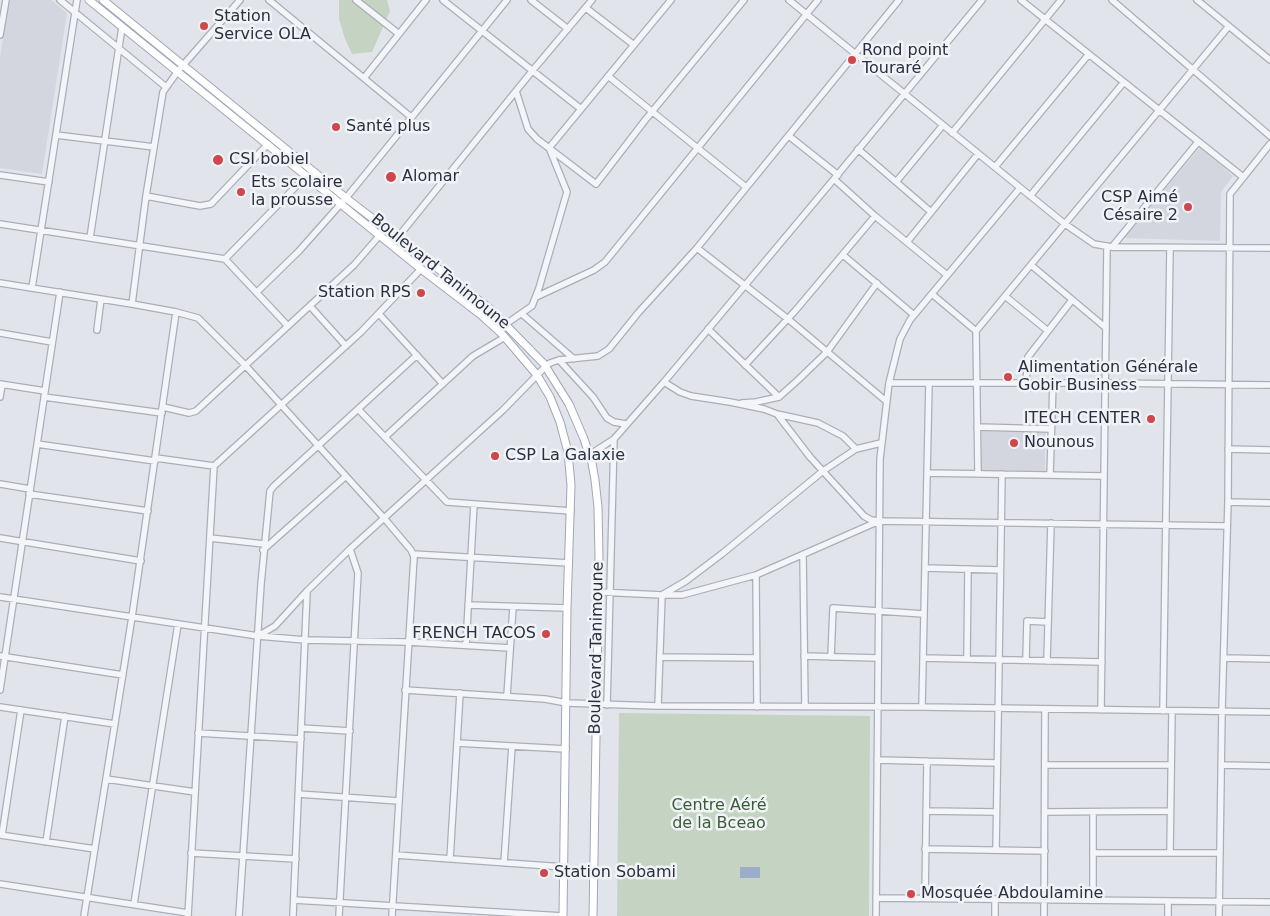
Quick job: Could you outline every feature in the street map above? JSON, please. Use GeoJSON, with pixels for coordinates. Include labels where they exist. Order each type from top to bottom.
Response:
{"type":"FeatureCollection","features":[{"type":"Feature","properties":{"kind":"main road","name":"Boulevard Tanimoune"},"geometry":{"type":"LineString","coordinates":[[89,0],[307,175],[398,237],[489,308],[546,366],[570,405],[584,439],[595,476],[598,507],[593,916]]}},
{"type":"Feature","properties":{"kind":"main road","name":"Boulevard Tanimoune"},"geometry":{"type":"LineString","coordinates":[[103,0],[183,64],[344,200],[380,235],[481,315],[505,337],[537,375],[556,410],[568,452],[571,486],[567,608],[563,916]]}},
{"type":"Feature","properties":{"kind":"street"},"geometry":{"type":"LineString","coordinates":[[0,35],[6,0]]}},
{"type":"Feature","properties":{"kind":"street"},"geometry":{"type":"LineString","coordinates":[[60,0],[166,87]]}},
{"type":"Feature","properties":{"kind":"street"},"geometry":{"type":"LineString","coordinates":[[32,288],[77,0]]}},
{"type":"Feature","properties":{"kind":"street"},"geometry":{"type":"LineString","coordinates":[[132,304],[146,196],[163,92],[183,64],[240,0]]}},
{"type":"Feature","properties":{"kind":"street"},"geometry":{"type":"LineString","coordinates":[[269,0],[411,117]]}},
{"type":"Feature","properties":{"kind":"street"},"geometry":{"type":"LineString","coordinates":[[356,0],[399,34]]}},
{"type":"Feature","properties":{"kind":"street"},"geometry":{"type":"LineString","coordinates":[[364,78],[426,0]]}},
{"type":"Feature","properties":{"kind":"street"},"geometry":{"type":"LineString","coordinates":[[443,0],[581,109]]}},
{"type":"Feature","properties":{"kind":"street"},"geometry":{"type":"LineString","coordinates":[[257,292],[299,251],[344,200],[508,0]]}},
{"type":"Feature","properties":{"kind":"street"},"geometry":{"type":"LineString","coordinates":[[531,0],[568,29]]}},
{"type":"Feature","properties":{"kind":"street"},"geometry":{"type":"LineString","coordinates":[[398,237],[516,90],[592,0]]}},
{"type":"Feature","properties":{"kind":"street"},"geometry":{"type":"LineString","coordinates":[[549,148],[671,0]]}},
{"type":"Feature","properties":{"kind":"street"},"geometry":{"type":"LineString","coordinates":[[516,90],[528,129],[537,139],[596,184],[744,0]]}},
{"type":"Feature","properties":{"kind":"street"},"geometry":{"type":"LineString","coordinates":[[789,0],[1020,188],[1065,224],[1094,244],[1110,247],[1270,248]]}},
{"type":"Feature","properties":{"kind":"street"},"geometry":{"type":"LineString","coordinates":[[536,297],[594,270],[605,262],[818,0]]}},
{"type":"Feature","properties":{"kind":"street"},"geometry":{"type":"LineString","coordinates":[[258,636],[275,626],[350,549],[503,410],[546,366],[559,360],[598,356],[609,349],[638,313],[697,248],[900,0]]}},
{"type":"Feature","properties":{"kind":"street"},"geometry":{"type":"LineString","coordinates":[[589,455],[614,439],[664,382],[982,0]]}},
{"type":"Feature","properties":{"kind":"street"},"geometry":{"type":"LineString","coordinates":[[1021,0],[1243,177]]}},
{"type":"Feature","properties":{"kind":"street"},"geometry":{"type":"LineString","coordinates":[[952,132],[1061,0]]}},
{"type":"Feature","properties":{"kind":"street"},"geometry":{"type":"LineString","coordinates":[[1112,0],[1270,136]]}},
{"type":"Feature","properties":{"kind":"street"},"geometry":{"type":"LineString","coordinates":[[1197,0],[1270,60]]}},
{"type":"Feature","properties":{"kind":"street"},"geometry":{"type":"LineString","coordinates":[[586,8],[634,44]]}},
{"type":"Feature","properties":{"kind":"street"},"geometry":{"type":"LineString","coordinates":[[978,474],[976,331],[1229,26]]}},
{"type":"Feature","properties":{"kind":"street"},"geometry":{"type":"LineString","coordinates":[[90,238],[122,27]]}},
{"type":"Feature","properties":{"kind":"street"},"geometry":{"type":"LineString","coordinates":[[995,167],[1089,54]]}},
{"type":"Feature","properties":{"kind":"street"},"geometry":{"type":"LineString","coordinates":[[608,76],[746,187]]}},
{"type":"Feature","properties":{"kind":"street"},"geometry":{"type":"LineString","coordinates":[[1030,196],[1124,82]]}},
{"type":"Feature","properties":{"kind":"street"},"geometry":{"type":"LineString","coordinates":[[896,182],[943,125]]}},
{"type":"Feature","properties":{"kind":"street"},"geometry":{"type":"LineString","coordinates":[[56,135],[154,148]]}},
{"type":"Feature","properties":{"kind":"street"},"geometry":{"type":"LineString","coordinates":[[789,136],[836,177],[876,216],[947,275]]}},
{"type":"Feature","properties":{"kind":"street"},"geometry":{"type":"LineString","coordinates":[[1101,710],[1106,328],[1110,247],[1198,142]]}},
{"type":"Feature","properties":{"kind":"street"},"geometry":{"type":"LineString","coordinates":[[146,196],[200,206],[211,204],[268,144]]}},
{"type":"Feature","properties":{"kind":"street"},"geometry":{"type":"LineString","coordinates":[[1219,916],[1228,502],[1228,248],[1230,194],[1270,144]]}},
{"type":"Feature","properties":{"kind":"street"},"geometry":{"type":"LineString","coordinates":[[506,324],[532,306],[567,192],[549,148]]}},
{"type":"Feature","properties":{"kind":"street"},"geometry":{"type":"LineString","coordinates":[[858,149],[931,212]]}},
{"type":"Feature","properties":{"kind":"street"},"geometry":{"type":"LineString","coordinates":[[907,242],[978,154]]}},
{"type":"Feature","properties":{"kind":"street"},"geometry":{"type":"LineString","coordinates":[[0,175],[49,182]]}},
{"type":"Feature","properties":{"kind":"street"},"geometry":{"type":"LineString","coordinates":[[225,259],[307,175]]}},
{"type":"Feature","properties":{"kind":"street"},"geometry":{"type":"LineString","coordinates":[[876,916],[879,521],[881,443],[889,383],[900,339],[914,315],[1020,188]]}},
{"type":"Feature","properties":{"kind":"street"},"geometry":{"type":"LineString","coordinates":[[745,365],[788,319],[876,216]]}},
{"type":"Feature","properties":{"kind":"street"},"geometry":{"type":"LineString","coordinates":[[0,224],[225,259],[287,325]]}},
{"type":"Feature","properties":{"kind":"street"},"geometry":{"type":"LineString","coordinates":[[0,397],[1,384],[44,394],[192,413],[358,261],[380,235]]}},
{"type":"Feature","properties":{"kind":"street"},"geometry":{"type":"LineString","coordinates":[[697,248],[788,319],[886,401]]}},
{"type":"Feature","properties":{"kind":"street"},"geometry":{"type":"LineString","coordinates":[[1163,710],[1170,248]]}},
{"type":"Feature","properties":{"kind":"street"},"geometry":{"type":"LineString","coordinates":[[843,255],[914,315]]}},
{"type":"Feature","properties":{"kind":"street"},"geometry":{"type":"LineString","coordinates":[[1031,265],[1106,328]]}},
{"type":"Feature","properties":{"kind":"street"},"geometry":{"type":"LineString","coordinates":[[0,884],[188,914],[214,466],[380,314],[421,269]]}},
{"type":"Feature","properties":{"kind":"street"},"geometry":{"type":"LineString","coordinates":[[0,283],[132,304],[198,318],[282,405],[384,518],[413,554],[392,916]]}},
{"type":"Feature","properties":{"kind":"street"},"geometry":{"type":"LineString","coordinates":[[730,402],[756,402],[778,397],[827,352],[877,283]]}},
{"type":"Feature","properties":{"kind":"street"},"geometry":{"type":"LineString","coordinates":[[0,690],[2,656],[14,599],[60,292]]}},
{"type":"Feature","properties":{"kind":"street"},"geometry":{"type":"LineString","coordinates":[[932,294],[976,331]]}},
{"type":"Feature","properties":{"kind":"street"},"geometry":{"type":"LineString","coordinates":[[1005,296],[1048,331]]}},
{"type":"Feature","properties":{"kind":"street"},"geometry":{"type":"LineString","coordinates":[[97,330],[101,299]]}},
{"type":"Feature","properties":{"kind":"street"},"geometry":{"type":"LineString","coordinates":[[1026,383],[1028,358],[1072,300]]}},
{"type":"Feature","properties":{"kind":"street"},"geometry":{"type":"LineString","coordinates":[[310,306],[346,346]]}},
{"type":"Feature","properties":{"kind":"street"},"geometry":{"type":"LineString","coordinates":[[84,916],[141,561],[176,312]]}},
{"type":"Feature","properties":{"kind":"street"},"geometry":{"type":"LineString","coordinates":[[380,314],[443,384]]}},
{"type":"Feature","properties":{"kind":"street"},"geometry":{"type":"LineString","coordinates":[[522,314],[574,359]]}},
{"type":"Feature","properties":{"kind":"street"},"geometry":{"type":"LineString","coordinates":[[708,329],[778,397]]}},
{"type":"Feature","properties":{"kind":"street"},"geometry":{"type":"LineString","coordinates":[[0,333],[52,342]]}},
{"type":"Feature","properties":{"kind":"street"},"geometry":{"type":"LineString","coordinates":[[385,438],[476,354],[505,337]]}},
{"type":"Feature","properties":{"kind":"street"},"geometry":{"type":"LineString","coordinates":[[239,916],[264,547],[270,491],[416,355]]}},
{"type":"Feature","properties":{"kind":"street"},"geometry":{"type":"LineString","coordinates":[[559,360],[593,397],[607,418],[614,422],[626,424]]}},
{"type":"Feature","properties":{"kind":"street"},"geometry":{"type":"LineString","coordinates":[[664,382],[686,395],[764,409],[777,414],[818,423],[843,436],[856,449]]}},
{"type":"Feature","properties":{"kind":"street"},"geometry":{"type":"LineString","coordinates":[[889,383],[1270,385]]}},
{"type":"Feature","properties":{"kind":"street"},"geometry":{"type":"LineString","coordinates":[[922,707],[928,383]]}},
{"type":"Feature","properties":{"kind":"street"},"geometry":{"type":"LineString","coordinates":[[1050,475],[1053,383]]}},
{"type":"Feature","properties":{"kind":"street"},"geometry":{"type":"LineString","coordinates":[[358,409],[447,502],[571,511]]}},
{"type":"Feature","properties":{"kind":"street"},"geometry":{"type":"LineString","coordinates":[[777,414],[810,457],[864,516],[871,520],[1227,526]]}},
{"type":"Feature","properties":{"kind":"street"},"geometry":{"type":"LineString","coordinates":[[978,427],[1051,429]]}},
{"type":"Feature","properties":{"kind":"street"},"geometry":{"type":"LineString","coordinates":[[606,705],[614,439]]}},
{"type":"Feature","properties":{"kind":"street"},"geometry":{"type":"LineString","coordinates":[[662,595],[686,581],[723,553],[823,471],[856,449],[881,443]]}},
{"type":"Feature","properties":{"kind":"street"},"geometry":{"type":"LineString","coordinates":[[37,444],[214,466]]}},
{"type":"Feature","properties":{"kind":"street"},"geometry":{"type":"LineString","coordinates":[[1228,449],[1270,450]]}},
{"type":"Feature","properties":{"kind":"street"},"geometry":{"type":"LineString","coordinates":[[926,473],[1104,476]]}},
{"type":"Feature","properties":{"kind":"street"},"geometry":{"type":"LineString","coordinates":[[996,850],[1002,474]]}},
{"type":"Feature","properties":{"kind":"street"},"geometry":{"type":"LineString","coordinates":[[264,547],[346,476]]}},
{"type":"Feature","properties":{"kind":"street"},"geometry":{"type":"LineString","coordinates":[[0,484],[30,492],[148,511]]}},
{"type":"Feature","properties":{"kind":"street"},"geometry":{"type":"LineString","coordinates":[[1228,502],[1270,503]]}},
{"type":"Feature","properties":{"kind":"street"},"geometry":{"type":"LineString","coordinates":[[466,646],[474,504]]}},
{"type":"Feature","properties":{"kind":"street"},"geometry":{"type":"LineString","coordinates":[[598,592],[682,595],[756,575],[879,521]]}},
{"type":"Feature","properties":{"kind":"street"},"geometry":{"type":"LineString","coordinates":[[1046,661],[1051,524]]}},
{"type":"Feature","properties":{"kind":"street"},"geometry":{"type":"LineString","coordinates":[[0,538],[141,561]]}},
{"type":"Feature","properties":{"kind":"street"},"geometry":{"type":"LineString","coordinates":[[210,538],[264,547]]}},
{"type":"Feature","properties":{"kind":"street"},"geometry":{"type":"LineString","coordinates":[[339,916],[358,573],[350,549]]}},
{"type":"Feature","properties":{"kind":"street"},"geometry":{"type":"LineString","coordinates":[[413,554],[471,559],[569,563]]}},
{"type":"Feature","properties":{"kind":"street"},"geometry":{"type":"LineString","coordinates":[[802,555],[805,707]]}},
{"type":"Feature","properties":{"kind":"street"},"geometry":{"type":"LineString","coordinates":[[925,568],[1000,570]]}},
{"type":"Feature","properties":{"kind":"street"},"geometry":{"type":"LineString","coordinates":[[967,659],[968,569]]}},
{"type":"Feature","properties":{"kind":"street"},"geometry":{"type":"LineString","coordinates":[[756,575],[757,707]]}},
{"type":"Feature","properties":{"kind":"street"},"geometry":{"type":"LineString","coordinates":[[293,916],[307,591]]}},
{"type":"Feature","properties":{"kind":"street"},"geometry":{"type":"LineString","coordinates":[[658,706],[662,595]]}},
{"type":"Feature","properties":{"kind":"street"},"geometry":{"type":"LineString","coordinates":[[0,597],[258,636],[305,640],[408,642],[510,648]]}},
{"type":"Feature","properties":{"kind":"street"},"geometry":{"type":"LineString","coordinates":[[468,605],[567,608]]}},
{"type":"Feature","properties":{"kind":"street"},"geometry":{"type":"LineString","coordinates":[[507,696],[513,607]]}},
{"type":"Feature","properties":{"kind":"street"},"geometry":{"type":"LineString","coordinates":[[831,657],[833,608],[924,614]]}},
{"type":"Feature","properties":{"kind":"street"},"geometry":{"type":"LineString","coordinates":[[1026,660],[1027,621],[1048,622]]}},
{"type":"Feature","properties":{"kind":"street"},"geometry":{"type":"LineString","coordinates":[[134,904],[178,624]]}},
{"type":"Feature","properties":{"kind":"street"},"geometry":{"type":"LineString","coordinates":[[2,656],[123,675]]}},
{"type":"Feature","properties":{"kind":"street"},"geometry":{"type":"LineString","coordinates":[[804,656],[878,658]]}},
{"type":"Feature","properties":{"kind":"street"},"geometry":{"type":"LineString","coordinates":[[660,657],[756,658]]}},
{"type":"Feature","properties":{"kind":"street"},"geometry":{"type":"LineString","coordinates":[[923,658],[1102,662]]}},
{"type":"Feature","properties":{"kind":"street"},"geometry":{"type":"LineString","coordinates":[[1224,658],[1270,658]]}},
{"type":"Feature","properties":{"kind":"street"},"geometry":{"type":"LineString","coordinates":[[405,690],[551,699],[567,703],[606,705],[1270,712]]}},
{"type":"Feature","properties":{"kind":"street"},"geometry":{"type":"LineString","coordinates":[[450,859],[460,693]]}},
{"type":"Feature","properties":{"kind":"street"},"geometry":{"type":"LineString","coordinates":[[0,706],[115,724]]}},
{"type":"Feature","properties":{"kind":"street"},"geometry":{"type":"LineString","coordinates":[[1044,916],[1045,709]]}},
{"type":"Feature","properties":{"kind":"street"},"geometry":{"type":"LineString","coordinates":[[21,710],[1,835],[95,849]]}},
{"type":"Feature","properties":{"kind":"street"},"geometry":{"type":"LineString","coordinates":[[1170,853],[1172,711]]}},
{"type":"Feature","properties":{"kind":"street"},"geometry":{"type":"LineString","coordinates":[[46,842],[65,716]]}},
{"type":"Feature","properties":{"kind":"street"},"geometry":{"type":"LineString","coordinates":[[301,728],[350,731]]}},
{"type":"Feature","properties":{"kind":"street"},"geometry":{"type":"LineString","coordinates":[[198,733],[301,740]]}},
{"type":"Feature","properties":{"kind":"street"},"geometry":{"type":"LineString","coordinates":[[457,743],[566,749]]}},
{"type":"Feature","properties":{"kind":"street"},"geometry":{"type":"LineString","coordinates":[[504,863],[512,746]]}},
{"type":"Feature","properties":{"kind":"street"},"geometry":{"type":"LineString","coordinates":[[877,760],[997,763]]}},
{"type":"Feature","properties":{"kind":"street"},"geometry":{"type":"LineString","coordinates":[[925,898],[927,761]]}},
{"type":"Feature","properties":{"kind":"street"},"geometry":{"type":"LineString","coordinates":[[1045,765],[1171,765]]}},
{"type":"Feature","properties":{"kind":"street"},"geometry":{"type":"LineString","coordinates":[[1221,765],[1270,766]]}},
{"type":"Feature","properties":{"kind":"street"},"geometry":{"type":"LineString","coordinates":[[106,779],[194,792]]}},
{"type":"Feature","properties":{"kind":"street"},"geometry":{"type":"LineString","coordinates":[[298,794],[399,801]]}},
{"type":"Feature","properties":{"kind":"street"},"geometry":{"type":"LineString","coordinates":[[926,810],[996,812]]}},
{"type":"Feature","properties":{"kind":"street"},"geometry":{"type":"LineString","coordinates":[[1045,812],[1170,811]]}},
{"type":"Feature","properties":{"kind":"street"},"geometry":{"type":"LineString","coordinates":[[1093,812],[1093,899]]}},
{"type":"Feature","properties":{"kind":"street"},"geometry":{"type":"LineString","coordinates":[[925,849],[1045,851]]}},
{"type":"Feature","properties":{"kind":"street"},"geometry":{"type":"LineString","coordinates":[[191,853],[296,859]]}},
{"type":"Feature","properties":{"kind":"street"},"geometry":{"type":"LineString","coordinates":[[1093,853],[1220,853]]}},
{"type":"Feature","properties":{"kind":"street"},"geometry":{"type":"LineString","coordinates":[[396,856],[564,867]]}},
{"type":"Feature","properties":{"kind":"street"},"geometry":{"type":"LineString","coordinates":[[876,898],[1270,902]]}},
{"type":"Feature","properties":{"kind":"street"},"geometry":{"type":"LineString","coordinates":[[995,899],[995,916]]}},
{"type":"Feature","properties":{"kind":"street"},"geometry":{"type":"LineString","coordinates":[[294,900],[393,906],[462,913],[563,916]]}},
{"type":"Feature","properties":{"kind":"street"},"geometry":{"type":"LineString","coordinates":[[1168,901],[1168,916]]}},
{"type":"Feature","properties":{"kind":"shaded area"},"geometry":{"type":"Polygon","coordinates":[[[9,0],[51,0],[67,13],[42,174],[0,168],[0,57],[9,0]]]}},
{"type":"Feature","properties":{"kind":"shaded area"},"geometry":{"type":"Polygon","coordinates":[[[1200,147],[1233,176],[1221,192],[1220,241],[1124,238],[1200,147]]]}},
{"type":"Feature","properties":{"kind":"shaded area","name":"Nounous"},"geometry":{"type":"Polygon","coordinates":[[[982,431],[1045,433],[1045,471],[981,470],[982,431]]]}},
{"type":"Feature","properties":{"kind":"green space"},"geometry":{"type":"Polygon","coordinates":[[[339,0],[387,0],[390,11],[372,52],[352,54],[339,19],[339,0]]]}},
{"type":"Feature","properties":{"kind":"green space","name":"Centre Aéré de la Bceao"},"geometry":{"type":"Polygon","coordinates":[[[619,713],[870,716],[869,916],[617,916],[619,713]]]}},
{"type":"Feature","properties":{"kind":"water"},"geometry":{"type":"Polygon","coordinates":[[[740,867],[760,867],[760,878],[740,878],[740,867]]]}},
{"type":"Feature","properties":{"kind":"place","name":"Station Service OLA"},"geometry":{"type":"Point","coordinates":[204,26]}},
{"type":"Feature","properties":{"kind":"place","name":"Rond point Touraré"},"geometry":{"type":"Point","coordinates":[852,60]}},
{"type":"Feature","properties":{"kind":"place","name":"Santé plus"},"geometry":{"type":"Point","coordinates":[336,127]}},
{"type":"Feature","properties":{"kind":"place","name":"CSI bobiel"},"geometry":{"type":"Point","coordinates":[218,160]}},
{"type":"Feature","properties":{"kind":"place","name":"Alomar"},"geometry":{"type":"Point","coordinates":[391,177]}},
{"type":"Feature","properties":{"kind":"place","name":"Ets scolaire la prousse"},"geometry":{"type":"Point","coordinates":[241,192]}},
{"type":"Feature","properties":{"kind":"place","name":"CSP Aimé Césaire 2"},"geometry":{"type":"Point","coordinates":[1188,207]}},
{"type":"Feature","properties":{"kind":"place","name":"Station RPS"},"geometry":{"type":"Point","coordinates":[421,293]}},
{"type":"Feature","properties":{"kind":"place","name":"Alimentation Générale Gobir Business"},"geometry":{"type":"Point","coordinates":[1008,377]}},
{"type":"Feature","properties":{"kind":"place","name":"ITECH CENTER"},"geometry":{"type":"Point","coordinates":[1151,419]}},
{"type":"Feature","properties":{"kind":"place","name":"Nounous"},"geometry":{"type":"Point","coordinates":[1014,443]}},
{"type":"Feature","properties":{"kind":"place","name":"CSP La Galaxie"},"geometry":{"type":"Point","coordinates":[495,456]}},
{"type":"Feature","properties":{"kind":"place","name":"FRENCH TACOS"},"geometry":{"type":"Point","coordinates":[546,634]}},
{"type":"Feature","properties":{"kind":"place","name":"Station Sobami"},"geometry":{"type":"Point","coordinates":[544,873]}},
{"type":"Feature","properties":{"kind":"place","name":"Mosquée Abdoulamine"},"geometry":{"type":"Point","coordinates":[911,894]}}]}
